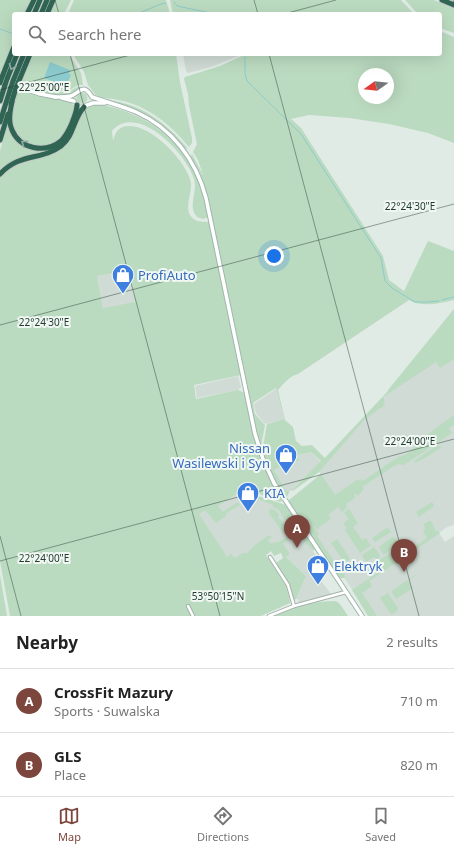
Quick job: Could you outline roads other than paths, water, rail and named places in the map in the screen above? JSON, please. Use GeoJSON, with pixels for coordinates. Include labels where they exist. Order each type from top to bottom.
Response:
{"type":"FeatureCollection","features":[{"type":"Feature","properties":{"kind":"highway"},"geometry":{"type":"LineString","coordinates":[[28,12],[34,0]]}},
{"type":"Feature","properties":{"kind":"highway"},"geometry":{"type":"LineString","coordinates":[[35,12],[40,0]]}},
{"type":"Feature","properties":{"kind":"highway"},"geometry":{"type":"LineString","coordinates":[[42,12],[47,0]]}},
{"type":"Feature","properties":{"kind":"highway"},"geometry":{"type":"LineString","coordinates":[[47,12],[53,0]]}},
{"type":"Feature","properties":{"kind":"highway"},"geometry":{"type":"LineString","coordinates":[[442,0],[454,5]]}},
{"type":"Feature","properties":{"kind":"highway"},"geometry":{"type":"LineString","coordinates":[[0,102],[2,81],[12,53]]}},
{"type":"Feature","properties":{"kind":"highway"},"geometry":{"type":"LineString","coordinates":[[2,81],[16,56]]}},
{"type":"Feature","properties":{"kind":"highway"},"geometry":{"type":"LineString","coordinates":[[23,56],[15,85],[10,120],[12,131],[16,138],[23,143],[38,149],[52,146],[65,137],[72,122],[75,103]]}},
{"type":"Feature","properties":{"kind":"highway"},"geometry":{"type":"LineString","coordinates":[[0,122],[29,56]]}},
{"type":"Feature","properties":{"kind":"highway"},"geometry":{"type":"LineString","coordinates":[[0,140],[12,102]]}},
{"type":"Feature","properties":{"kind":"highway"},"geometry":{"type":"LineString","coordinates":[[0,174],[10,165],[22,159],[44,154],[59,147],[69,137],[80,111],[84,107]]}},
{"type":"Feature","properties":{"kind":"main road"},"geometry":{"type":"LineString","coordinates":[[2,81],[84,107],[90,103],[112,104]]}},
{"type":"Feature","properties":{"kind":"main road"},"geometry":{"type":"LineString","coordinates":[[54,97],[71,96],[79,90],[84,90],[89,92],[91,97],[90,103]]}},
{"type":"Feature","properties":{"kind":"main road"},"geometry":{"type":"LineString","coordinates":[[75,93],[75,103]]}},
{"type":"Feature","properties":{"kind":"main road"},"geometry":{"type":"LineString","coordinates":[[91,97],[130,110],[143,116],[167,132],[186,153],[201,181],[206,198],[258,444],[269,472],[285,500],[362,616]]}},
{"type":"Feature","properties":{"kind":"street"},"geometry":{"type":"LineString","coordinates":[[270,557],[288,585],[294,606]]}},
{"type":"Feature","properties":{"kind":"street"},"geometry":{"type":"LineString","coordinates":[[269,616],[294,606],[346,592]]}},
{"type":"Feature","properties":{"kind":"street"},"geometry":{"type":"LineString","coordinates":[[188,606],[193,616]]}},
{"type":"Feature","properties":{"kind":"water"},"geometry":{"type":"Polygon","coordinates":[[[50,62],[70,70],[69,74],[71,75],[66,86],[44,78],[50,62]]]}},
{"type":"Feature","properties":{"kind":"waterway"},"geometry":{"type":"LineString","coordinates":[[174,2],[177,6],[206,12]]}},
{"type":"Feature","properties":{"kind":"waterway"},"geometry":{"type":"LineString","coordinates":[[142,12],[166,3]]}},
{"type":"Feature","properties":{"kind":"waterway"},"geometry":{"type":"LineString","coordinates":[[0,29],[11,33]]}},
{"type":"Feature","properties":{"kind":"waterway"},"geometry":{"type":"LineString","coordinates":[[245,57],[245,74],[247,81],[301,134],[381,258],[385,281],[392,288],[415,302],[439,301]]}},
{"type":"Feature","properties":{"kind":"waterway"},"geometry":{"type":"LineString","coordinates":[[442,300],[454,297]]}},
{"type":"Feature","properties":{"kind":"place","name":"ProfiAuto"},"geometry":{"type":"Point","coordinates":[123,294]}},
{"type":"Feature","properties":{"kind":"place","name":"Nissan Wasilewski i Syn"},"geometry":{"type":"Point","coordinates":[286,474]}},
{"type":"Feature","properties":{"kind":"place","name":"KIA"},"geometry":{"type":"Point","coordinates":[248,512]}},
{"type":"Feature","properties":{"kind":"place","name":"CrossFit Mazury"},"geometry":{"type":"Point","coordinates":[297,548]}},
{"type":"Feature","properties":{"kind":"place","name":"GLS"},"geometry":{"type":"Point","coordinates":[404,572]}},
{"type":"Feature","properties":{"kind":"place","name":"Elektryk"},"geometry":{"type":"Point","coordinates":[318,586]}}]}
